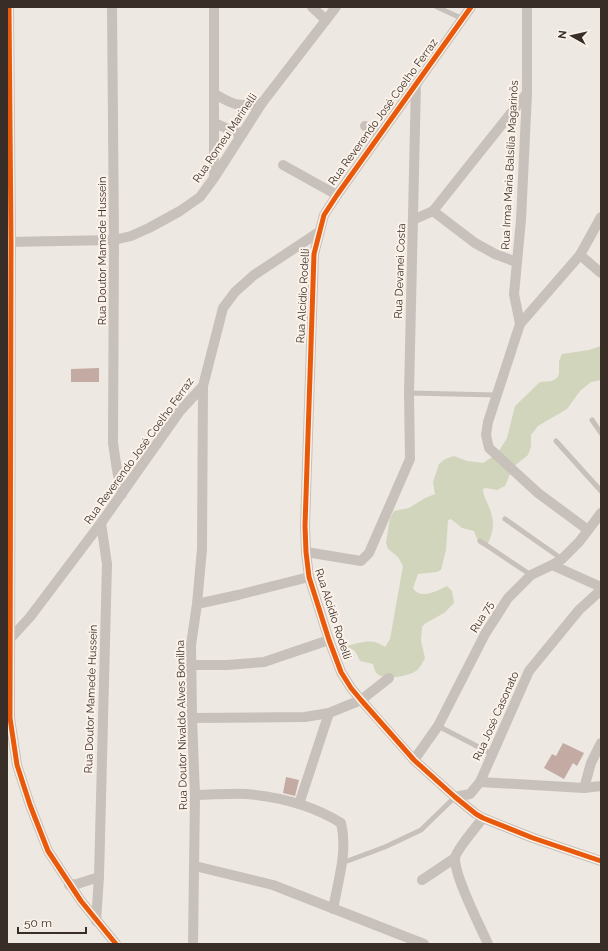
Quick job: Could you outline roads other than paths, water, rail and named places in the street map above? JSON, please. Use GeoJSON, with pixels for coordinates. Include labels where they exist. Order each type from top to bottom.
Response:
{"type":"FeatureCollection","features":[{"type":"Feature","properties":{"kind":"street"},"geometry":{"type":"LineString","coordinates":[[9,7],[10,718],[17,765],[30,805],[48,851],[81,901],[116,944]]}},
{"type":"Feature","properties":{"kind":"street","name":"Rua Doutor Mamede Hussein"},"geometry":{"type":"LineString","coordinates":[[112,7],[114,240],[113,442],[122,494]]}},
{"type":"Feature","properties":{"kind":"street"},"geometry":{"type":"LineString","coordinates":[[214,7],[214,178]]}},
{"type":"Feature","properties":{"kind":"street"},"geometry":{"type":"LineString","coordinates":[[312,7],[326,20]]}},
{"type":"Feature","properties":{"kind":"street","name":"Rua Romeu Marinelli"},"geometry":{"type":"LineString","coordinates":[[9,242],[114,240],[131,236],[180,211],[200,197],[262,104],[336,7]]}},
{"type":"Feature","properties":{"kind":"street","name":"Rua Reverendo José Coelho Ferraz"},"geometry":{"type":"LineString","coordinates":[[9,640],[30,617],[101,523],[180,411],[203,386],[223,308],[235,292],[254,275],[319,232],[324,216],[337,195],[471,7]]}},
{"type":"Feature","properties":{"kind":"street","name":"Rua Irma Maria Balsília Magarinõs"},"geometry":{"type":"LineString","coordinates":[[520,324],[514,294],[521,220],[527,93],[527,7]]}},
{"type":"Feature","properties":{"kind":"street","name":"Rua Devanei Costa"},"geometry":{"type":"LineString","coordinates":[[306,552],[362,561],[369,553],[410,459],[409,393],[416,83]]}},
{"type":"Feature","properties":{"kind":"street"},"geometry":{"type":"LineString","coordinates":[[413,220],[433,211],[527,93]]}},
{"type":"Feature","properties":{"kind":"street"},"geometry":{"type":"LineString","coordinates":[[215,94],[231,104],[244,106],[262,104]]}},
{"type":"Feature","properties":{"kind":"street"},"geometry":{"type":"LineString","coordinates":[[215,123],[232,131],[242,133]]}},
{"type":"Feature","properties":{"kind":"street"},"geometry":{"type":"LineString","coordinates":[[365,126],[379,135]]}},
{"type":"Feature","properties":{"kind":"street"},"geometry":{"type":"LineString","coordinates":[[284,165],[337,195]]}},
{"type":"Feature","properties":{"kind":"street"},"geometry":{"type":"LineString","coordinates":[[433,211],[475,243],[495,254],[516,262]]}},
{"type":"Feature","properties":{"kind":"street"},"geometry":{"type":"LineString","coordinates":[[588,530],[538,493],[511,468],[488,445],[486,435],[488,422],[520,324],[580,255],[601,217]]}},
{"type":"Feature","properties":{"kind":"street","name":"Rua Alcídio Rodelli"},"geometry":{"type":"LineString","coordinates":[[319,232],[314,254],[305,526],[306,552],[310,577],[329,640],[341,672],[351,688],[414,760],[455,797],[483,818],[533,838],[601,861]]}},
{"type":"Feature","properties":{"kind":"street"},"geometry":{"type":"LineString","coordinates":[[580,255],[601,273]]}},
{"type":"Feature","properties":{"kind":"street","name":"Rua Doutor Nivaldo Alves Bonilha"},"geometry":{"type":"LineString","coordinates":[[193,944],[195,795],[191,645],[197,604],[202,549],[203,386]]}},
{"type":"Feature","properties":{"kind":"street","name":"Rua 75"},"geometry":{"type":"LineString","coordinates":[[414,760],[438,726],[485,634],[508,598],[531,575],[552,565],[562,558],[579,542],[601,513]]}},
{"type":"Feature","properties":{"kind":"street","name":"Rua Doutor Mamede Hussein"},"geometry":{"type":"LineString","coordinates":[[96,921],[99,877],[107,564],[101,523]]}},
{"type":"Feature","properties":{"kind":"street"},"geometry":{"type":"LineString","coordinates":[[552,565],[601,587]]}},
{"type":"Feature","properties":{"kind":"street"},"geometry":{"type":"LineString","coordinates":[[197,604],[310,577]]}},
{"type":"Feature","properties":{"kind":"street","name":"Rua José Casonato"},"geometry":{"type":"LineString","coordinates":[[480,782],[528,671],[579,610],[601,590]]}},
{"type":"Feature","properties":{"kind":"street"},"geometry":{"type":"LineString","coordinates":[[191,664],[227,666],[264,662],[329,640]]}},
{"type":"Feature","properties":{"kind":"street"},"geometry":{"type":"LineString","coordinates":[[192,718],[305,717],[329,713],[361,700],[389,678]]}},
{"type":"Feature","properties":{"kind":"street"},"geometry":{"type":"LineString","coordinates":[[299,804],[329,713]]}},
{"type":"Feature","properties":{"kind":"street"},"geometry":{"type":"LineString","coordinates":[[584,788],[591,763],[601,743]]}},
{"type":"Feature","properties":{"kind":"street"},"geometry":{"type":"LineString","coordinates":[[455,797],[470,794],[480,782],[584,788],[601,786]]}},
{"type":"Feature","properties":{"kind":"street"},"geometry":{"type":"LineString","coordinates":[[195,795],[246,794],[268,797],[299,804],[332,817],[341,823],[344,835],[342,863],[333,909]]}},
{"type":"Feature","properties":{"kind":"street"},"geometry":{"type":"LineString","coordinates":[[422,880],[455,858],[459,849],[483,818]]}},
{"type":"Feature","properties":{"kind":"street"},"geometry":{"type":"LineString","coordinates":[[455,858],[459,876],[488,944]]}},
{"type":"Feature","properties":{"kind":"street"},"geometry":{"type":"LineString","coordinates":[[194,866],[273,885],[424,944]]}},
{"type":"Feature","properties":{"kind":"street"},"geometry":{"type":"LineString","coordinates":[[69,884],[77,884],[99,877]]}},
{"type":"Feature","properties":{"kind":"street"},"geometry":{"type":"LineString","coordinates":[[81,901],[98,895]]}},
{"type":"Feature","properties":{"kind":"lane"},"geometry":{"type":"LineString","coordinates":[[437,7],[462,19]]}},
{"type":"Feature","properties":{"kind":"lane"},"geometry":{"type":"LineString","coordinates":[[409,393],[497,395]]}},
{"type":"Feature","properties":{"kind":"lane"},"geometry":{"type":"LineString","coordinates":[[592,420],[601,433]]}},
{"type":"Feature","properties":{"kind":"lane"},"geometry":{"type":"LineString","coordinates":[[556,441],[601,491]]}},
{"type":"Feature","properties":{"kind":"lane"},"geometry":{"type":"LineString","coordinates":[[505,519],[562,558]]}},
{"type":"Feature","properties":{"kind":"lane"},"geometry":{"type":"LineString","coordinates":[[480,541],[531,575]]}},
{"type":"Feature","properties":{"kind":"lane"},"geometry":{"type":"LineString","coordinates":[[438,726],[492,754]]}},
{"type":"Feature","properties":{"kind":"lane"},"geometry":{"type":"LineString","coordinates":[[342,863],[385,847],[421,830],[455,797]]}}]}
